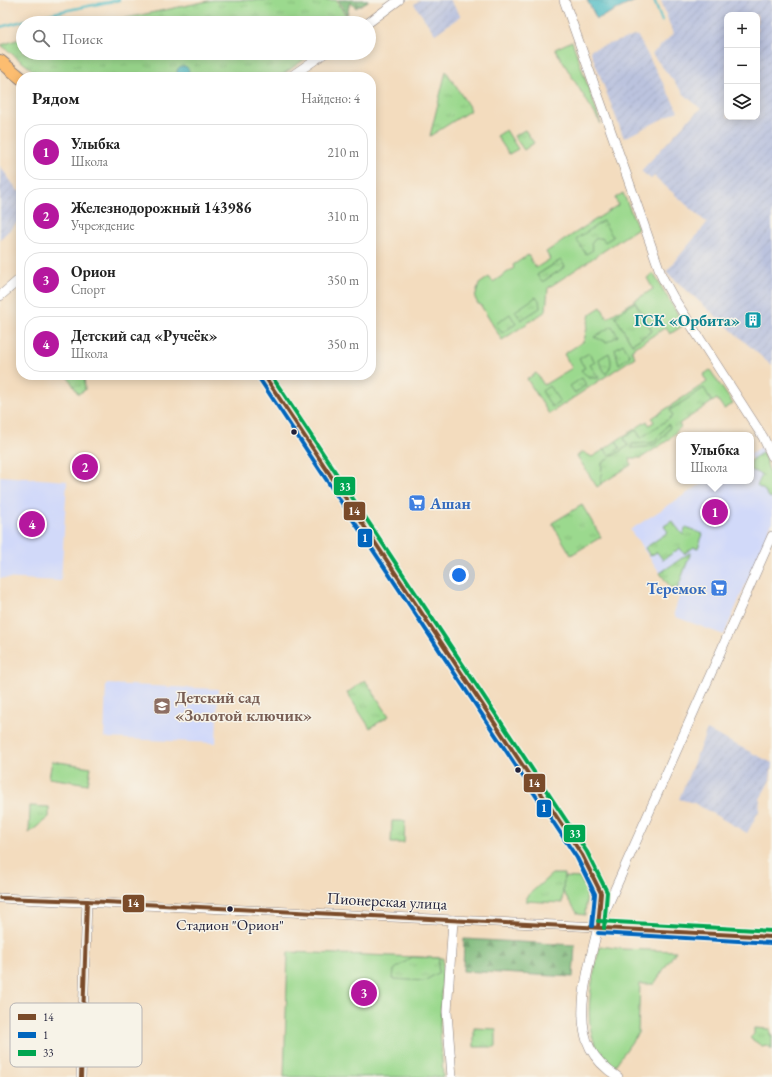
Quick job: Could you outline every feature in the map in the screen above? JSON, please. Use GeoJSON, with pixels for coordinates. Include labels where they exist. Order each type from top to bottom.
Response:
{"type":"FeatureCollection","features":[{"type":"Feature","properties":{"kind":"main road"},"geometry":{"type":"LineString","coordinates":[[0,61],[16,74]]}},
{"type":"Feature","properties":{"kind":"main road"},"geometry":{"type":"LineString","coordinates":[[267,380],[582,855],[601,892],[598,927]]}},
{"type":"Feature","properties":{"kind":"main road","name":"Пионерская улица"},"geometry":{"type":"LineString","coordinates":[[598,927],[772,937]]}},
{"type":"Feature","properties":{"kind":"street"},"geometry":{"type":"LineString","coordinates":[[376,17],[399,0]]}},
{"type":"Feature","properties":{"kind":"street"},"geometry":{"type":"LineString","coordinates":[[564,0],[662,277],[673,297],[760,432],[772,456]]}},
{"type":"Feature","properties":{"kind":"street"},"geometry":{"type":"LineString","coordinates":[[297,72],[315,60]]}},
{"type":"Feature","properties":{"kind":"street"},"geometry":{"type":"LineString","coordinates":[[0,296],[16,282]]}},
{"type":"Feature","properties":{"kind":"street"},"geometry":{"type":"LineString","coordinates":[[618,1077],[602,1064],[594,1055],[589,1047],[585,1029],[584,995],[588,968],[598,927],[772,536]]}},
{"type":"Feature","properties":{"kind":"street"},"geometry":{"type":"LineString","coordinates":[[601,892],[614,893]]}},
{"type":"Feature","properties":{"kind":"street","name":"Пионерская улица"},"geometry":{"type":"LineString","coordinates":[[0,898],[87,901],[598,927]]}},
{"type":"Feature","properties":{"kind":"street"},"geometry":{"type":"LineString","coordinates":[[84,1003],[87,901]]}},
{"type":"Feature","properties":{"kind":"street"},"geometry":{"type":"LineString","coordinates":[[452,1077],[447,1012],[453,920]]}},
{"type":"Feature","properties":{"kind":"street"},"geometry":{"type":"LineString","coordinates":[[81,1067],[81,1077]]}},
{"type":"Feature","properties":{"kind":"shaded area"},"geometry":{"type":"Polygon","coordinates":[[[420,0],[450,0],[461,16],[435,34],[414,4],[420,0]]]}},
{"type":"Feature","properties":{"kind":"shaded area"},"geometry":{"type":"Polygon","coordinates":[[[661,0],[772,0],[772,366],[666,272],[707,223],[654,176],[651,179],[641,171],[692,116],[701,109],[684,94],[652,54],[673,34],[661,0]]]}},
{"type":"Feature","properties":{"kind":"shaded area"},"geometry":{"type":"Polygon","coordinates":[[[637,35],[678,111],[624,138],[590,50],[637,35]]]}},
{"type":"Feature","properties":{"kind":"shaded area"},"geometry":{"type":"Polygon","coordinates":[[[0,166],[16,188],[16,224],[0,239],[0,166]]]}},
{"type":"Feature","properties":{"kind":"shaded area"},"geometry":{"type":"Polygon","coordinates":[[[761,447],[772,480],[772,523],[724,635],[676,617],[674,613],[681,591],[670,587],[630,530],[701,484],[754,484],[754,451],[761,447]]]}},
{"type":"Feature","properties":{"kind":"shaded area"},"geometry":{"type":"Polygon","coordinates":[[[0,476],[67,481],[61,581],[0,578],[0,476]]]}},
{"type":"Feature","properties":{"kind":"shaded area","name":"Детский сад «Золотой ключик»"},"geometry":{"type":"Polygon","coordinates":[[[106,684],[218,689],[216,743],[104,738],[106,684]]]}},
{"type":"Feature","properties":{"kind":"shaded area"},"geometry":{"type":"Polygon","coordinates":[[[707,730],[772,763],[770,780],[760,799],[759,811],[747,833],[694,803],[679,799],[707,730]]]}},
{"type":"Feature","properties":{"kind":"green space"},"geometry":{"type":"Polygon","coordinates":[[[213,0],[336,0],[346,16],[136,16],[213,0]]]}},
{"type":"Feature","properties":{"kind":"green space"},"geometry":{"type":"Polygon","coordinates":[[[338,0],[368,1],[356,8],[350,2],[347,15],[338,0]]]}},
{"type":"Feature","properties":{"kind":"green space"},"geometry":{"type":"Polygon","coordinates":[[[16,40],[16,57],[1,45],[16,40]]]}},
{"type":"Feature","properties":{"kind":"green space"},"geometry":{"type":"Polygon","coordinates":[[[572,41],[601,124],[555,49],[572,41]]]}},
{"type":"Feature","properties":{"kind":"green space"},"geometry":{"type":"Polygon","coordinates":[[[20,60],[303,60],[286,72],[35,72],[20,60]]]}},
{"type":"Feature","properties":{"kind":"green space"},"geometry":{"type":"Polygon","coordinates":[[[446,71],[471,110],[430,136],[446,71]]]}},
{"type":"Feature","properties":{"kind":"green space"},"geometry":{"type":"Polygon","coordinates":[[[506,130],[518,149],[509,154],[497,136],[506,130]]]}},
{"type":"Feature","properties":{"kind":"green space"},"geometry":{"type":"Polygon","coordinates":[[[525,130],[534,143],[524,150],[514,136],[525,130]]]}},
{"type":"Feature","properties":{"kind":"green space"},"geometry":{"type":"Polygon","coordinates":[[[623,193],[638,228],[548,288],[546,311],[502,340],[475,298],[479,284],[489,277],[493,282],[514,268],[513,265],[528,255],[536,268],[550,259],[546,252],[618,205],[615,198],[623,193]],[[561,260],[537,275],[542,282],[565,267],[561,260]]]}},
{"type":"Feature","properties":{"kind":"green space"},"geometry":{"type":"Polygon","coordinates":[[[603,221],[613,237],[605,242],[602,238],[595,239],[591,244],[593,250],[586,254],[576,239],[603,221]]]}},
{"type":"Feature","properties":{"kind":"green space"},"geometry":{"type":"Polygon","coordinates":[[[561,260],[565,267],[542,282],[537,275],[561,260]]]}},
{"type":"Feature","properties":{"kind":"green space"},"geometry":{"type":"Polygon","coordinates":[[[653,273],[684,325],[670,334],[666,327],[631,350],[635,357],[549,414],[527,379],[536,373],[544,385],[572,368],[564,354],[584,341],[590,314],[601,307],[607,318],[653,289],[647,278],[653,273]],[[640,311],[615,316],[632,344],[652,331],[640,311]]]}},
{"type":"Feature","properties":{"kind":"green space"},"geometry":{"type":"Polygon","coordinates":[[[536,297],[539,300],[540,308],[521,320],[515,311],[536,297]]]}},
{"type":"Feature","properties":{"kind":"green space"},"geometry":{"type":"Polygon","coordinates":[[[635,302],[652,331],[632,344],[615,316],[635,302]]]}},
{"type":"Feature","properties":{"kind":"green space"},"geometry":{"type":"Polygon","coordinates":[[[510,314],[516,324],[502,333],[496,324],[510,314]]]}},
{"type":"Feature","properties":{"kind":"green space"},"geometry":{"type":"Polygon","coordinates":[[[612,326],[618,336],[607,342],[594,337],[612,326]]]}},
{"type":"Feature","properties":{"kind":"green space"},"geometry":{"type":"Polygon","coordinates":[[[623,344],[630,356],[619,364],[615,349],[623,344]]]}},
{"type":"Feature","properties":{"kind":"green space"},"geometry":{"type":"Polygon","coordinates":[[[589,353],[595,362],[590,365],[599,378],[589,377],[581,370],[585,368],[579,359],[589,353]]]}},
{"type":"Feature","properties":{"kind":"green space"},"geometry":{"type":"Polygon","coordinates":[[[609,353],[611,364],[606,374],[600,364],[599,359],[609,353]]]}},
{"type":"Feature","properties":{"kind":"green space"},"geometry":{"type":"Polygon","coordinates":[[[710,370],[733,404],[724,409],[717,399],[712,402],[703,389],[670,410],[674,416],[641,438],[636,430],[624,439],[628,446],[602,463],[601,484],[597,487],[577,456],[583,452],[592,457],[605,449],[609,455],[620,448],[616,441],[647,421],[649,425],[654,422],[652,418],[707,382],[703,375],[710,370]]]}},
{"type":"Feature","properties":{"kind":"green space"},"geometry":{"type":"Polygon","coordinates":[[[582,378],[586,385],[575,393],[570,386],[582,378]]]}},
{"type":"Feature","properties":{"kind":"green space"},"geometry":{"type":"Polygon","coordinates":[[[70,380],[84,380],[85,390],[78,394],[70,380]]]}},
{"type":"Feature","properties":{"kind":"green space"},"geometry":{"type":"Polygon","coordinates":[[[549,386],[560,402],[552,407],[542,391],[549,386]]]}},
{"type":"Feature","properties":{"kind":"green space"},"geometry":{"type":"Polygon","coordinates":[[[704,388],[712,402],[679,424],[681,427],[667,441],[641,458],[630,458],[631,465],[601,484],[602,463],[628,446],[624,438],[636,430],[641,438],[673,416],[670,410],[704,388]],[[668,424],[655,441],[651,443],[632,444],[631,448],[645,447],[655,444],[662,438],[670,427],[668,424]]]}},
{"type":"Feature","properties":{"kind":"green space"},"geometry":{"type":"Polygon","coordinates":[[[668,423],[670,427],[661,439],[654,445],[631,448],[632,444],[651,443],[655,441],[668,423]]]}},
{"type":"Feature","properties":{"kind":"green space"},"geometry":{"type":"Polygon","coordinates":[[[616,441],[620,448],[609,456],[605,449],[616,441]]]}},
{"type":"Feature","properties":{"kind":"green space"},"geometry":{"type":"Polygon","coordinates":[[[763,452],[772,480],[772,497],[770,498],[764,490],[757,486],[762,475],[754,471],[754,458],[763,452]]]}},
{"type":"Feature","properties":{"kind":"green space"},"geometry":{"type":"Polygon","coordinates":[[[582,505],[601,537],[571,555],[552,523],[582,505]]]}},
{"type":"Feature","properties":{"kind":"green space"},"geometry":{"type":"Polygon","coordinates":[[[672,521],[683,535],[686,527],[703,534],[698,548],[694,547],[684,554],[680,548],[663,560],[657,552],[650,556],[645,548],[668,532],[664,526],[672,521]]]}},
{"type":"Feature","properties":{"kind":"green space"},"geometry":{"type":"Polygon","coordinates":[[[691,552],[677,590],[670,587],[660,573],[691,552]]]}},
{"type":"Feature","properties":{"kind":"green space"},"geometry":{"type":"Polygon","coordinates":[[[365,680],[389,716],[370,728],[347,693],[365,680]]]}},
{"type":"Feature","properties":{"kind":"green space"},"geometry":{"type":"Polygon","coordinates":[[[52,761],[91,767],[88,784],[49,778],[52,761]]]}},
{"type":"Feature","properties":{"kind":"green space"},"geometry":{"type":"Polygon","coordinates":[[[30,806],[49,807],[49,817],[29,833],[30,806]]]}},
{"type":"Feature","properties":{"kind":"green space"},"geometry":{"type":"Polygon","coordinates":[[[392,821],[405,821],[404,843],[391,843],[392,821]]]}},
{"type":"Feature","properties":{"kind":"green space"},"geometry":{"type":"Polygon","coordinates":[[[552,874],[564,874],[562,903],[526,901],[526,897],[552,874]]]}},
{"type":"Feature","properties":{"kind":"green space"},"geometry":{"type":"Polygon","coordinates":[[[563,877],[580,878],[587,890],[585,915],[578,914],[563,892],[563,877]]]}},
{"type":"Feature","properties":{"kind":"green space"},"geometry":{"type":"Polygon","coordinates":[[[464,939],[575,945],[573,977],[463,971],[464,939]]]}},
{"type":"Feature","properties":{"kind":"green space"},"geometry":{"type":"Polygon","coordinates":[[[600,946],[623,949],[676,951],[654,984],[640,984],[638,1033],[614,1067],[604,1058],[596,1046],[592,1035],[590,1022],[590,996],[600,946]]]}},
{"type":"Feature","properties":{"kind":"green space"},"geometry":{"type":"Polygon","coordinates":[[[288,952],[443,958],[440,1027],[443,1077],[284,1077],[288,952]]]}},
{"type":"Feature","properties":{"kind":"green space"},"geometry":{"type":"Polygon","coordinates":[[[412,957],[439,958],[438,973],[424,981],[393,979],[394,970],[412,957]]]}},
{"type":"Feature","properties":{"kind":"green space"},"geometry":{"type":"Polygon","coordinates":[[[474,1028],[496,1029],[496,1047],[474,1047],[474,1028]]]}},
{"type":"Feature","properties":{"kind":"green space"},"geometry":{"type":"Polygon","coordinates":[[[754,1028],[770,1029],[770,1036],[772,1036],[772,1050],[766,1045],[762,1046],[750,1038],[754,1034],[754,1028]]]}},
{"type":"Feature","properties":{"kind":"water"},"geometry":{"type":"Polygon","coordinates":[[[587,0],[637,0],[597,19],[587,0]]]}},
{"type":"Feature","properties":{"kind":"water"},"geometry":{"type":"Polygon","coordinates":[[[183,66],[189,72],[177,72],[179,68],[183,66]]]}},
{"type":"Feature","properties":{"kind":"waterway"},"geometry":{"type":"LineString","coordinates":[[43,16],[119,0]]}},
{"type":"Feature","properties":{"kind":"waterway"},"geometry":{"type":"LineString","coordinates":[[654,0],[662,21]]}},
{"type":"Feature","properties":{"kind":"waterway"},"geometry":{"type":"LineString","coordinates":[[0,27],[16,23]]}},
{"type":"Feature","properties":{"kind":"transit line","name":"1"},"geometry":{"type":"LineString","coordinates":[[260,380],[577,858],[595,894],[592,926]]}},
{"type":"Feature","properties":{"kind":"transit line","name":"14"},"geometry":{"type":"LineString","coordinates":[[267,380],[582,855],[601,893],[598,927]]}},
{"type":"Feature","properties":{"kind":"transit line","name":"33"},"geometry":{"type":"LineString","coordinates":[[274,380],[587,852],[607,892],[604,928]]}},
{"type":"Feature","properties":{"kind":"transit line","name":"14"},"geometry":{"type":"LineString","coordinates":[[0,898],[87,901],[772,937]]}},
{"type":"Feature","properties":{"kind":"transit line","name":"14"},"geometry":{"type":"LineString","coordinates":[[84,1003],[87,901]]}},
{"type":"Feature","properties":{"kind":"transit line","name":"33"},"geometry":{"type":"LineString","coordinates":[[598,921],[772,931]]}},
{"type":"Feature","properties":{"kind":"transit line","name":"1"},"geometry":{"type":"LineString","coordinates":[[598,933],[772,943]]}},
{"type":"Feature","properties":{"kind":"transit line","name":"14"},"geometry":{"type":"LineString","coordinates":[[81,1067],[81,1077]]}},
{"type":"Feature","properties":{"kind":"place","name":"ГСК «Орбита»"},"geometry":{"type":"Point","coordinates":[753,320]}},
{"type":"Feature","properties":{"kind":"place","name":"Железнодорожный 143986"},"geometry":{"type":"Point","coordinates":[85,467]}},
{"type":"Feature","properties":{"kind":"place","name":"Ашан"},"geometry":{"type":"Point","coordinates":[417,503]}},
{"type":"Feature","properties":{"kind":"place","name":"Улыбка"},"geometry":{"type":"Point","coordinates":[715,512]}},
{"type":"Feature","properties":{"kind":"place","name":"Детский сад «Ручеёк»"},"geometry":{"type":"Point","coordinates":[32,524]}},
{"type":"Feature","properties":{"kind":"place","name":"Теремок"},"geometry":{"type":"Point","coordinates":[719,588]}},
{"type":"Feature","properties":{"kind":"place","name":"Детский сад «Золотой ключик»"},"geometry":{"type":"Point","coordinates":[162,706]}},
{"type":"Feature","properties":{"kind":"place","name":"Стадион \"Орион\""},"geometry":{"type":"Point","coordinates":[230,909]}},
{"type":"Feature","properties":{"kind":"place","name":"Орион"},"geometry":{"type":"Point","coordinates":[364,993]}}]}
